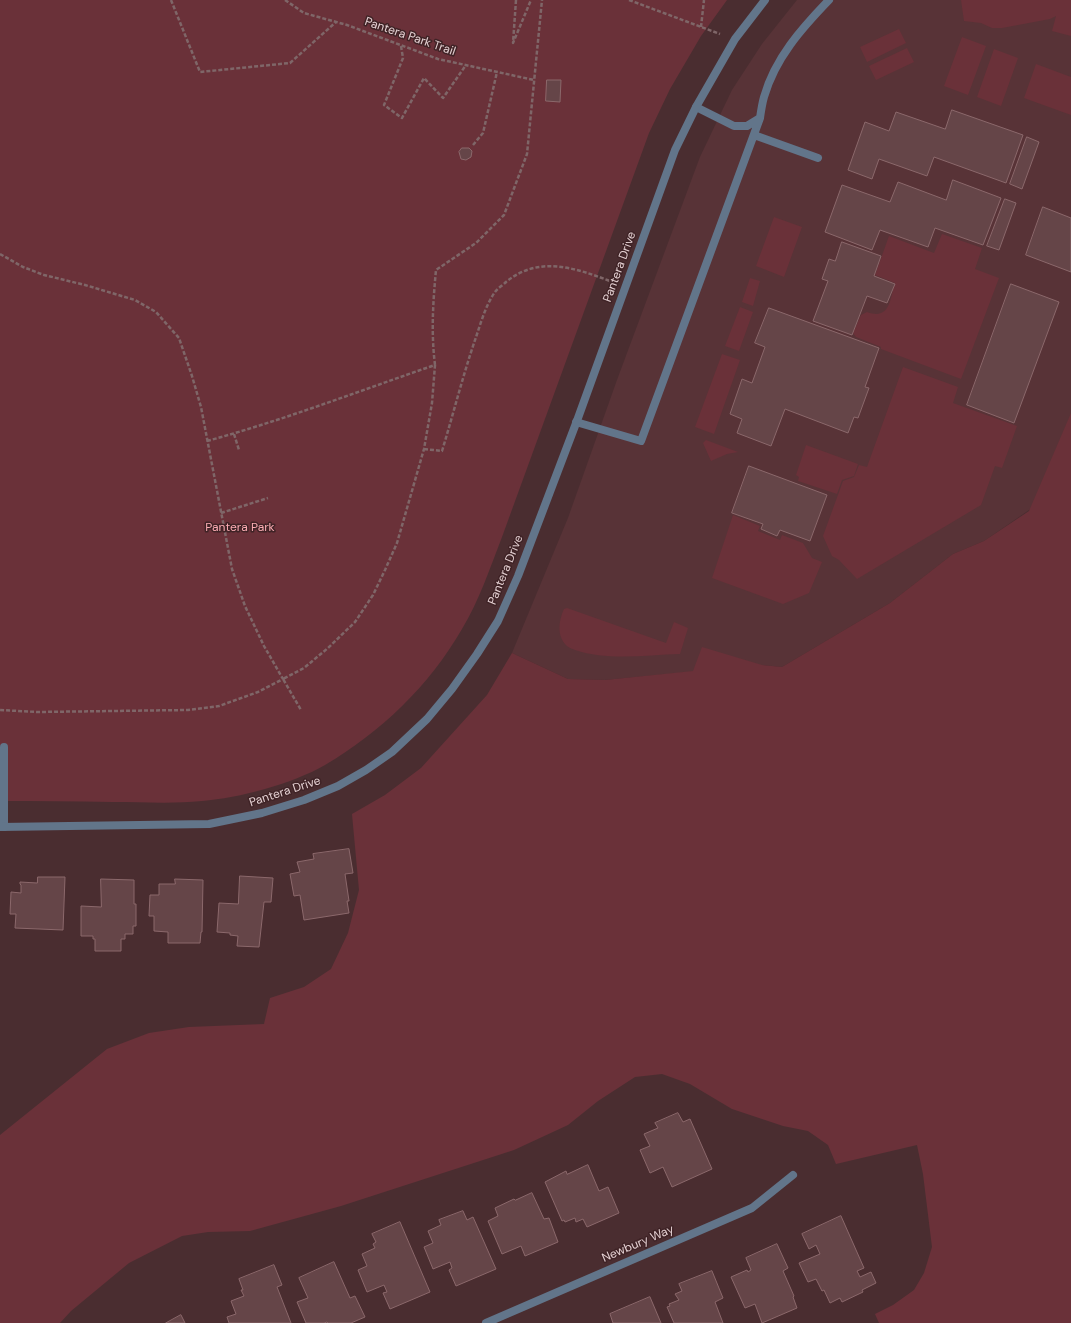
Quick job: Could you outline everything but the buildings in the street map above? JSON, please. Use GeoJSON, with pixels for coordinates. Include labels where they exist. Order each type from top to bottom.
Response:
{"type":"FeatureCollection","features":[{"type":"Feature","properties":{"kind":"street","name":"Pantera Drive"},"geometry":{"type":"LineString","coordinates":[[2,827],[209,824],[262,813],[304,800],[338,786],[366,770],[392,752],[426,719],[452,689],[498,621],[518,576],[576,422],[675,150],[696,107],[735,39],[765,0]]}},
{"type":"Feature","properties":{"kind":"street"},"geometry":{"type":"LineString","coordinates":[[576,422],[640,441],[754,135],[760,118],[764,97],[774,70],[790,44],[829,0]]}},
{"type":"Feature","properties":{"kind":"street"},"geometry":{"type":"LineString","coordinates":[[696,107],[734,126],[747,126],[760,118]]}},
{"type":"Feature","properties":{"kind":"street"},"geometry":{"type":"LineString","coordinates":[[754,135],[818,158]]}},
{"type":"Feature","properties":{"kind":"street"},"geometry":{"type":"LineString","coordinates":[[2,827],[4,747]]}},
{"type":"Feature","properties":{"kind":"street","name":"Newbury Way"},"geometry":{"type":"LineString","coordinates":[[486,1323],[752,1208],[793,1175]]}},
{"type":"Feature","properties":{"kind":"path"},"geometry":{"type":"LineString","coordinates":[[171,0],[200,72],[290,64],[336,22]]}},
{"type":"Feature","properties":{"kind":"path","name":"Pantera Park Trail"},"geometry":{"type":"LineString","coordinates":[[285,0],[304,13],[336,22],[438,59],[534,80]]}},
{"type":"Feature","properties":{"kind":"path"},"geometry":{"type":"LineString","coordinates":[[516,0],[513,43],[531,0]]}},
{"type":"Feature","properties":{"kind":"path"},"geometry":{"type":"LineString","coordinates":[[0,710],[44,712],[188,710],[220,706],[258,692],[304,668],[328,648],[355,622],[373,595],[396,543],[424,449],[433,396],[435,365],[432,312],[436,270],[476,243],[504,215],[527,154],[542,0]]}},
{"type":"Feature","properties":{"kind":"path"},"geometry":{"type":"LineString","coordinates":[[629,0],[735,39]]}},
{"type":"Feature","properties":{"kind":"path"},"geometry":{"type":"LineString","coordinates":[[702,27],[704,0]]}},
{"type":"Feature","properties":{"kind":"path"},"geometry":{"type":"LineString","coordinates":[[401,46],[403,58],[384,105],[402,118],[424,78],[444,98],[466,65]]}},
{"type":"Feature","properties":{"kind":"path"},"geometry":{"type":"LineString","coordinates":[[473,145],[483,133],[497,72]]}},
{"type":"Feature","properties":{"kind":"path"},"geometry":{"type":"LineString","coordinates":[[0,254],[23,267],[44,276],[85,285],[135,300],[156,312],[178,338],[196,388],[201,407],[232,569],[245,606],[264,646],[301,710]]}},
{"type":"Feature","properties":{"kind":"path"},"geometry":{"type":"LineString","coordinates":[[424,449],[442,451],[463,377],[488,305],[495,291],[513,276],[529,269],[550,266],[588,273],[626,287]]}},
{"type":"Feature","properties":{"kind":"path"},"geometry":{"type":"LineString","coordinates":[[207,442],[435,365]]}},
{"type":"Feature","properties":{"kind":"path"},"geometry":{"type":"LineString","coordinates":[[234,434],[239,450]]}},
{"type":"Feature","properties":{"kind":"path"},"geometry":{"type":"LineString","coordinates":[[221,513],[268,498]]}},
{"type":"Feature","properties":{"kind":"shaded area"},"geometry":{"type":"Polygon","coordinates":[[[797,0],[1071,0],[1071,497],[1029,510],[984,541],[953,554],[890,603],[782,667],[762,665],[605,680],[568,679],[512,653],[568,518],[617,380],[700,157],[732,90],[762,44],[797,0]]]}},
{"type":"Feature","properties":{"kind":"green space","name":"Pantera Park"},"geometry":{"type":"Polygon","coordinates":[[[0,0],[727,0],[701,36],[670,89],[649,133],[502,537],[474,607],[462,629],[435,670],[402,706],[384,722],[346,752],[325,765],[312,772],[281,784],[232,797],[191,802],[0,801],[0,0]]]}},
{"type":"Feature","properties":{"kind":"green space"},"geometry":{"type":"Polygon","coordinates":[[[961,0],[1071,0],[1071,36],[1052,31],[1056,16],[1050,19],[1002,28],[992,28],[981,23],[964,21],[961,0]]]}},
{"type":"Feature","properties":{"kind":"green space"},"geometry":{"type":"Polygon","coordinates":[[[899,29],[906,43],[867,62],[860,47],[899,29]]]}},
{"type":"Feature","properties":{"kind":"green space"},"geometry":{"type":"Polygon","coordinates":[[[962,37],[986,46],[968,95],[944,86],[962,37]]]}},
{"type":"Feature","properties":{"kind":"green space"},"geometry":{"type":"Polygon","coordinates":[[[907,48],[914,62],[876,80],[869,66],[907,48]]]}},
{"type":"Feature","properties":{"kind":"green space"},"geometry":{"type":"Polygon","coordinates":[[[994,49],[1018,58],[1001,106],[977,97],[994,49]]]}},
{"type":"Feature","properties":{"kind":"green space"},"geometry":{"type":"Polygon","coordinates":[[[1036,64],[1071,77],[1071,115],[1024,98],[1036,64]]]}},
{"type":"Feature","properties":{"kind":"green space"},"geometry":{"type":"Polygon","coordinates":[[[774,217],[802,227],[784,277],[756,266],[774,217]]]}},
{"type":"Feature","properties":{"kind":"green space"},"geometry":{"type":"Polygon","coordinates":[[[942,234],[982,248],[975,269],[999,278],[961,379],[881,349],[881,347],[856,337],[853,333],[861,315],[867,312],[875,314],[881,313],[888,306],[890,301],[895,283],[875,275],[889,236],[934,253],[942,234]]]}},
{"type":"Feature","properties":{"kind":"green space"},"geometry":{"type":"Polygon","coordinates":[[[750,278],[760,281],[753,306],[742,302],[750,278]]]}},
{"type":"Feature","properties":{"kind":"green space"},"geometry":{"type":"Polygon","coordinates":[[[740,307],[753,312],[739,351],[725,346],[740,307]]]}},
{"type":"Feature","properties":{"kind":"green space"},"geometry":{"type":"Polygon","coordinates":[[[722,354],[740,360],[714,434],[695,427],[722,354]]]}},
{"type":"Feature","properties":{"kind":"green space"},"geometry":{"type":"Polygon","coordinates":[[[903,367],[958,387],[953,403],[1017,426],[1002,468],[995,466],[981,505],[857,579],[839,560],[832,556],[823,536],[843,481],[854,477],[859,465],[867,467],[903,367]]]}},
{"type":"Feature","properties":{"kind":"green space"},"geometry":{"type":"Polygon","coordinates":[[[1071,413],[1071,1323],[879,1323],[875,1314],[893,1305],[914,1290],[924,1273],[932,1247],[923,1174],[917,1145],[836,1164],[828,1145],[808,1131],[783,1126],[732,1109],[690,1084],[662,1074],[635,1077],[598,1101],[568,1125],[514,1150],[341,1206],[250,1231],[208,1232],[182,1236],[129,1263],[71,1311],[60,1323],[0,1323],[0,1135],[107,1049],[149,1033],[189,1027],[264,1024],[270,998],[304,987],[331,969],[348,933],[359,890],[352,814],[385,795],[421,768],[487,695],[512,653],[568,679],[605,680],[693,671],[702,647],[762,665],[782,667],[890,603],[953,554],[984,541],[1029,511],[1071,413]]]}},
{"type":"Feature","properties":{"kind":"green space"},"geometry":{"type":"Polygon","coordinates":[[[706,440],[738,452],[727,454],[711,461],[703,443],[706,440]]]}},
{"type":"Feature","properties":{"kind":"green space"},"geometry":{"type":"Polygon","coordinates":[[[806,445],[858,464],[854,476],[842,480],[837,494],[798,481],[799,477],[796,475],[806,445]]]}},
{"type":"Feature","properties":{"kind":"green space"},"geometry":{"type":"Polygon","coordinates":[[[733,515],[760,526],[758,531],[780,540],[782,535],[803,543],[812,558],[822,562],[809,593],[783,604],[712,578],[733,515]]]}},
{"type":"Feature","properties":{"kind":"green space"},"geometry":{"type":"Polygon","coordinates":[[[567,608],[666,643],[674,622],[688,628],[680,654],[614,656],[588,653],[575,650],[567,646],[561,638],[561,618],[564,609],[567,608]]]}}]}
